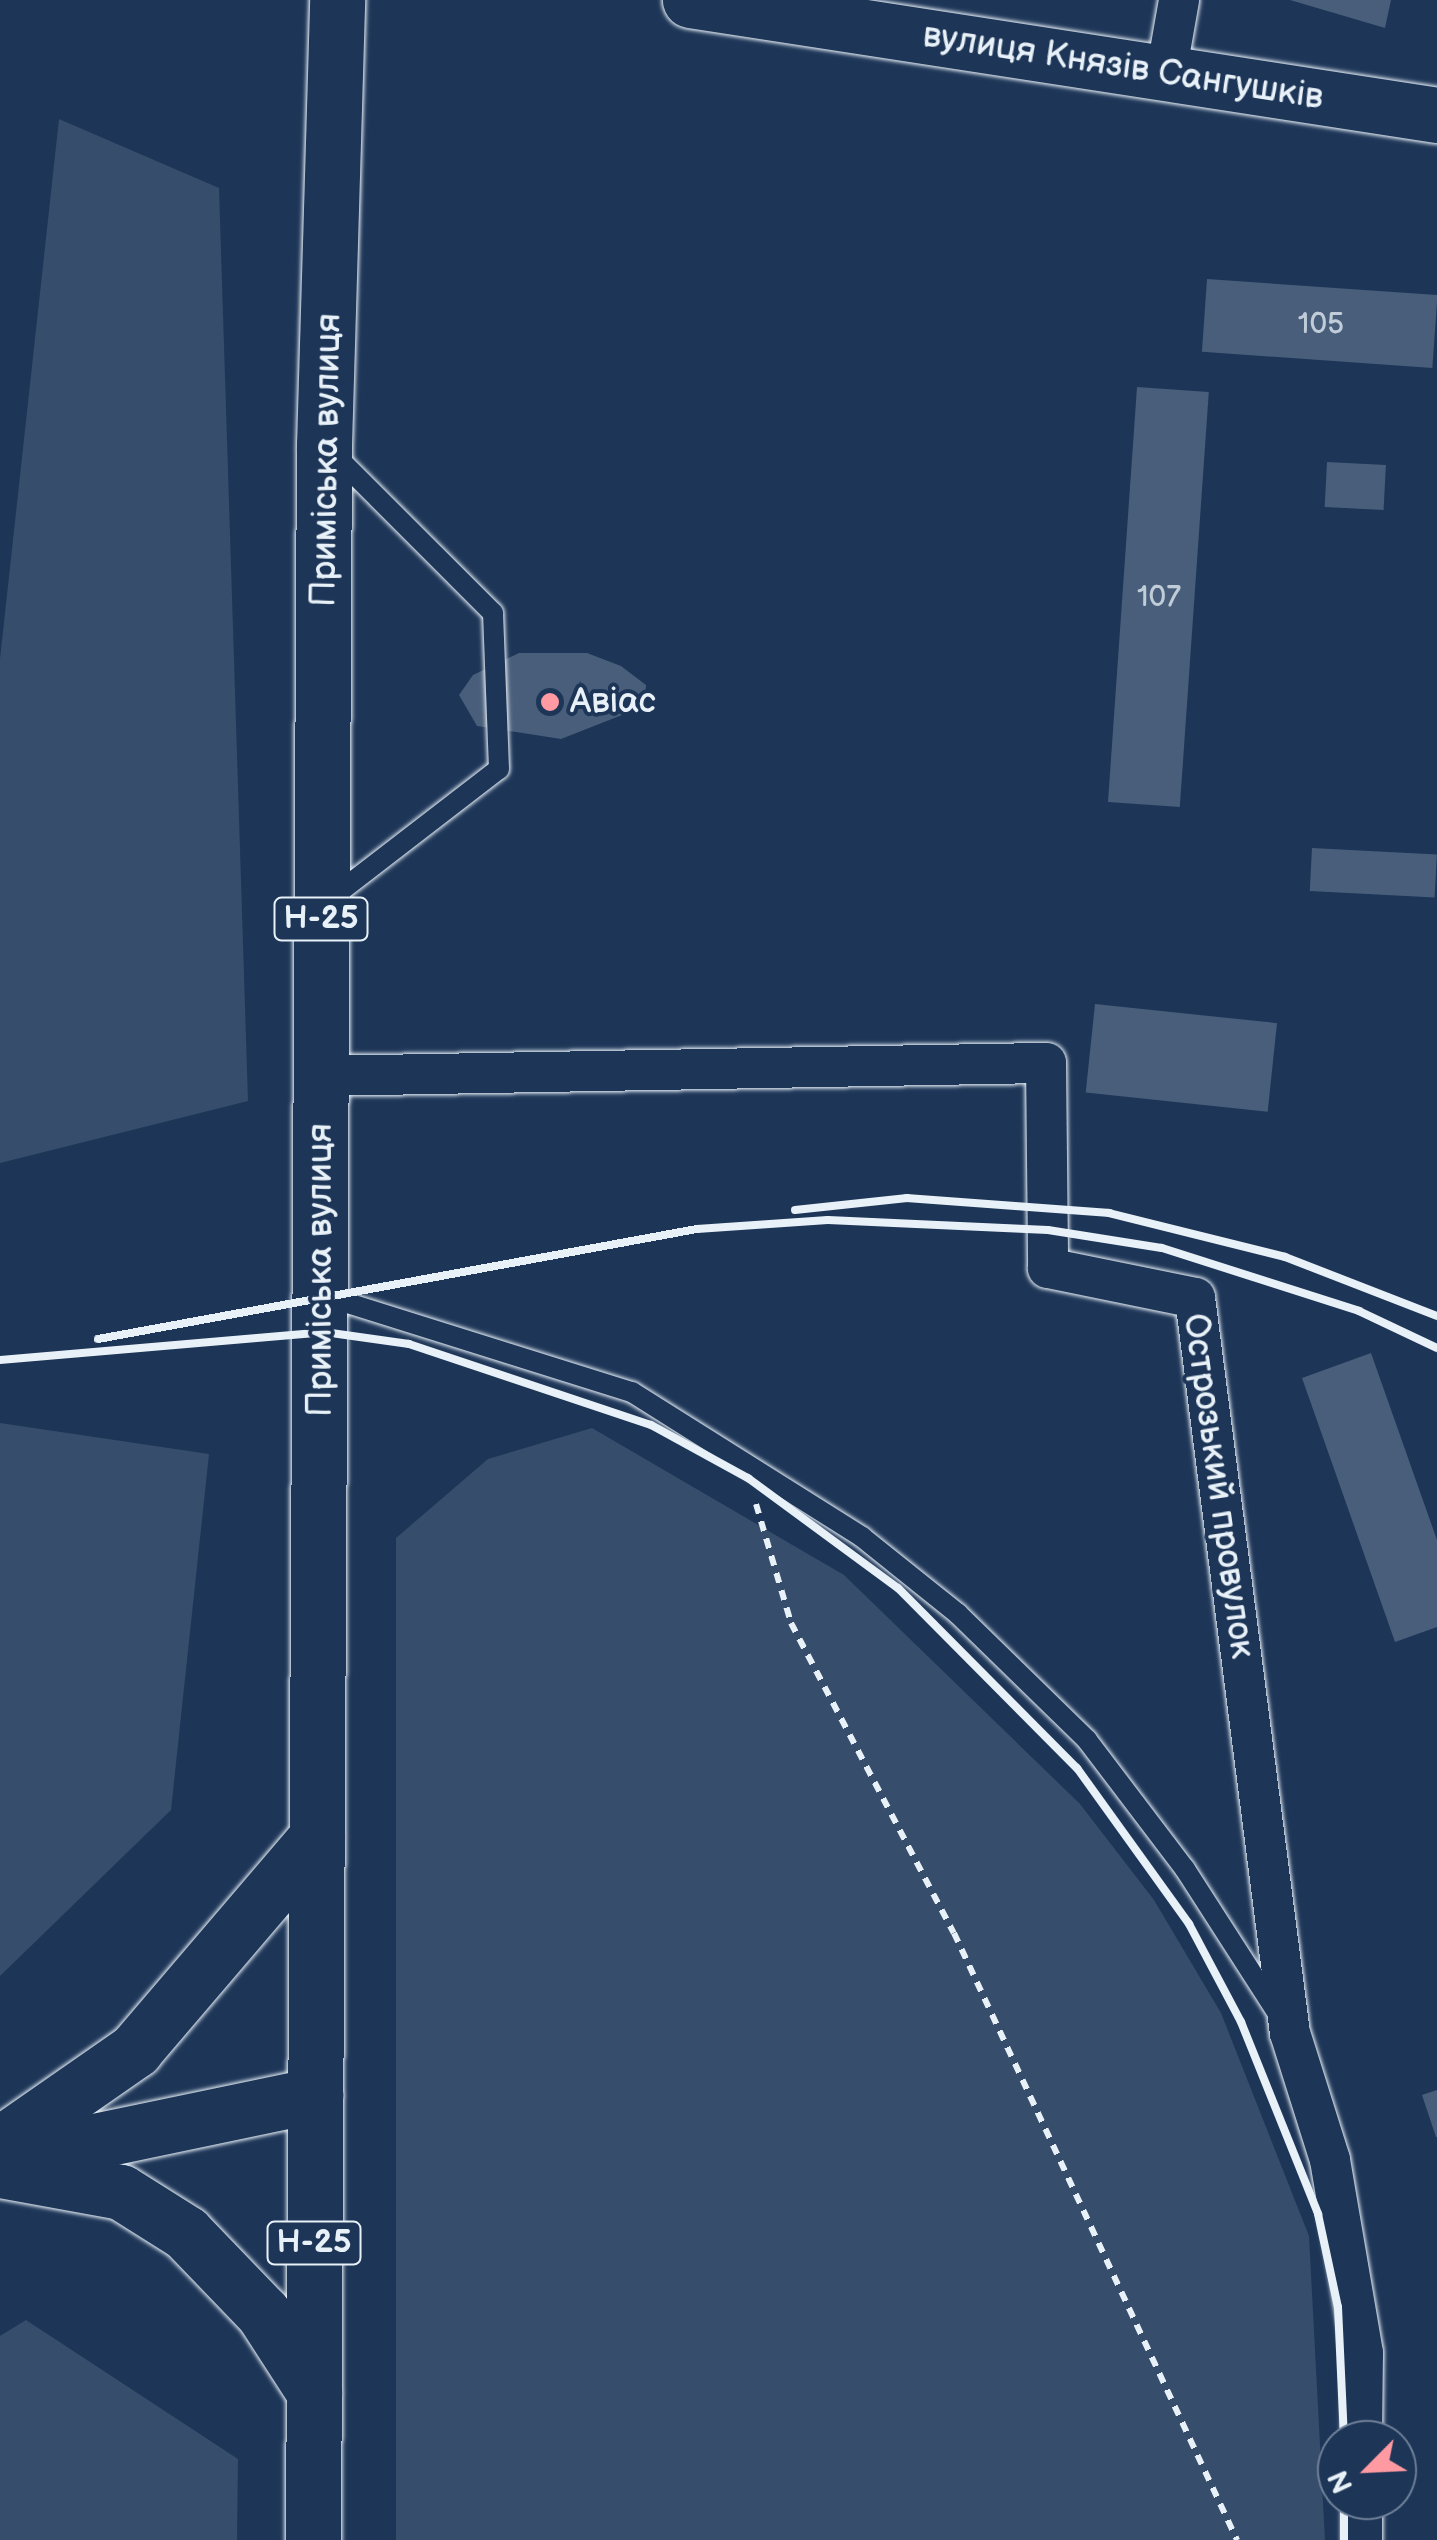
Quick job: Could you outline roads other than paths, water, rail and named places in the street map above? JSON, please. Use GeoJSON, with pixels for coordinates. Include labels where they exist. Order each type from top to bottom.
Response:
{"type":"FeatureCollection","features":[{"type":"Feature","properties":{"kind":"main road","name":"Приміська вулиця"},"geometry":{"type":"LineString","coordinates":[[313,2540],[324,445],[338,0]]}},
{"type":"Feature","properties":{"kind":"main road","name":"вулиця Князів Сангушків"},"geometry":{"type":"LineString","coordinates":[[690,0],[1437,115]]}},
{"type":"Feature","properties":{"kind":"main road"},"geometry":{"type":"LineString","coordinates":[[0,2144],[135,2050],[317,1837]]}},
{"type":"Feature","properties":{"kind":"main road"},"geometry":{"type":"LineString","coordinates":[[0,2160],[315,2095]]}},
{"type":"Feature","properties":{"kind":"main road"},"geometry":{"type":"LineString","coordinates":[[0,2170],[121,2192],[186,2232],[263,2312],[314,2392]]}},
{"type":"Feature","properties":{"kind":"street"},"geometry":{"type":"LineString","coordinates":[[1166,74],[1180,0]]}},
{"type":"Feature","properties":{"kind":"street","name":"Острозький провулок"},"geometry":{"type":"LineString","coordinates":[[320,1076],[1046,1063],[1048,1268],[1195,1298],[1290,2033],[1330,2160],[1363,2354],[1362,2420]]}},
{"type":"Feature","properties":{"kind":"lane"},"geometry":{"type":"LineString","coordinates":[[321,906],[499,768],[492,612],[324,445]]}},
{"type":"Feature","properties":{"kind":"lane"},"geometry":{"type":"LineString","coordinates":[[322,1294],[632,1392],[751,1461],[958,1614],[1087,1740],[1185,1868],[1290,2033]]}},
{"type":"Feature","properties":{"kind":"railway"},"geometry":{"type":"LineString","coordinates":[[795,1210],[907,1198],[1109,1213],[1285,1257],[1437,1316]]}},
{"type":"Feature","properties":{"kind":"railway"},"geometry":{"type":"LineString","coordinates":[[98,1339],[697,1229],[828,1220],[1048,1230],[1162,1248],[1359,1311],[1437,1348]]}},
{"type":"Feature","properties":{"kind":"railway"},"geometry":{"type":"LineString","coordinates":[[0,1360],[324,1332],[409,1344],[651,1425],[748,1478],[898,1588],[1077,1768],[1189,1924],[1241,2022],[1318,2214],[1338,2307],[1343,2420]]}},
{"type":"Feature","properties":{"kind":"railway"},"geometry":{"type":"LineString","coordinates":[[1344,2520],[1344,2540]]}},
{"type":"Feature","properties":{"kind":"place","name":"Авіас"},"geometry":{"type":"Point","coordinates":[550,702]}}]}
